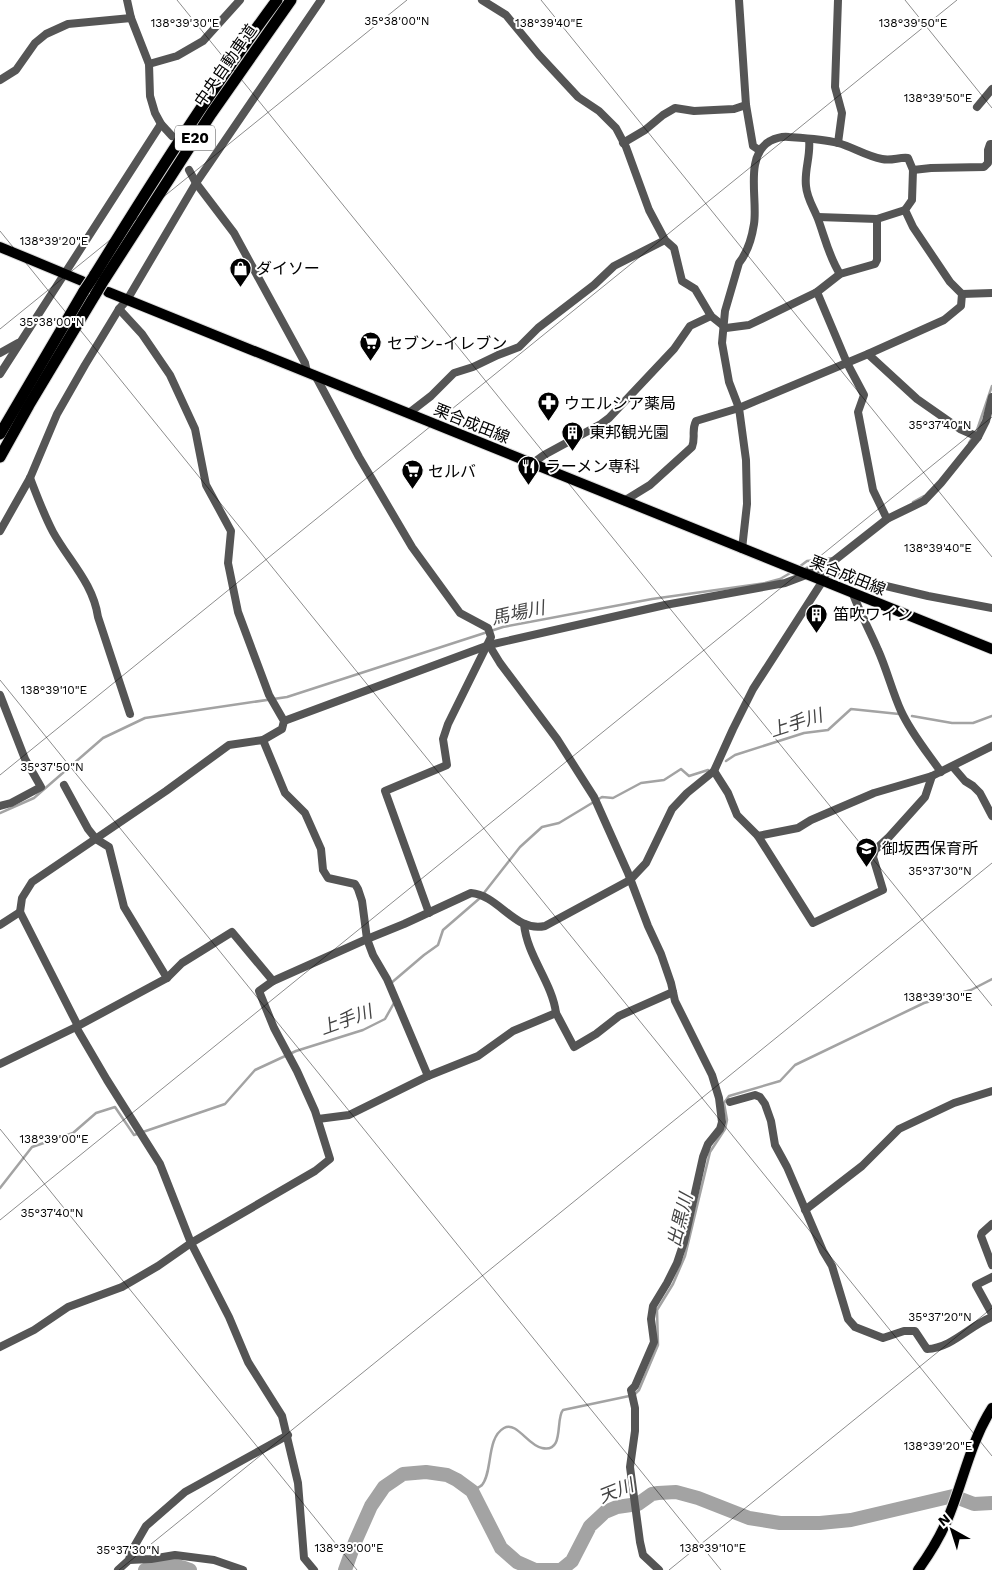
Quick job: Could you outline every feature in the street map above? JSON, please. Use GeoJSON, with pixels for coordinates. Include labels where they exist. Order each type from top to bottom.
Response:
{"type":"FeatureCollection","features":[{"type":"Feature","properties":{"kind":"highway","name":"中央自動車道"},"geometry":{"type":"LineString","coordinates":[[0,457],[95,295],[99,278],[148,188],[201,108],[277,0]]}},
{"type":"Feature","properties":{"kind":"highway","name":"中央自動車道"},"geometry":{"type":"LineString","coordinates":[[0,434],[83,286],[99,278],[291,0]]}},
{"type":"Feature","properties":{"kind":"main road"},"geometry":{"type":"LineString","coordinates":[[0,247],[65,274],[83,286]]}},
{"type":"Feature","properties":{"kind":"main road","name":"栗合成田線"},"geometry":{"type":"LineString","coordinates":[[108,292],[803,574],[825,577],[853,594],[992,649]]}},
{"type":"Feature","properties":{"kind":"main road"},"geometry":{"type":"LineString","coordinates":[[918,1570],[939,1539],[951,1512],[976,1436],[992,1408]]}},
{"type":"Feature","properties":{"kind":"street"},"geometry":{"type":"LineString","coordinates":[[127,0],[149,64],[150,96],[154,113],[172,136]]}},
{"type":"Feature","properties":{"kind":"street"},"geometry":{"type":"LineString","coordinates":[[149,64],[177,56],[203,41],[240,0]]}},
{"type":"Feature","properties":{"kind":"street"},"geometry":{"type":"LineString","coordinates":[[0,531],[30,478],[57,414],[119,309],[127,300],[196,184],[321,0]]}},
{"type":"Feature","properties":{"kind":"street"},"geometry":{"type":"LineString","coordinates":[[482,0],[506,15],[539,55],[578,97],[599,112],[616,128],[649,210],[665,240],[674,248],[682,280],[695,288],[711,316],[722,326],[726,328],[749,325],[817,292],[840,274],[875,264],[877,260],[877,219]]}},
{"type":"Feature","properties":{"kind":"street"},"geometry":{"type":"LineString","coordinates":[[738,0],[746,105],[753,146],[760,150]]}},
{"type":"Feature","properties":{"kind":"street"},"geometry":{"type":"LineString","coordinates":[[838,0],[835,88],[842,113],[838,143]]}},
{"type":"Feature","properties":{"kind":"street"},"geometry":{"type":"LineString","coordinates":[[0,80],[16,70],[35,43],[46,34],[68,24],[132,18]]}},
{"type":"Feature","properties":{"kind":"street"},"geometry":{"type":"LineString","coordinates":[[977,107],[992,89]]}},
{"type":"Feature","properties":{"kind":"street"},"geometry":{"type":"LineString","coordinates":[[623,142],[675,108],[694,111],[734,108],[746,105]]}},
{"type":"Feature","properties":{"kind":"street"},"geometry":{"type":"LineString","coordinates":[[0,374],[161,124]]}},
{"type":"Feature","properties":{"kind":"street"},"geometry":{"type":"LineString","coordinates":[[742,549],[748,504],[746,460],[739,408],[729,382],[722,343],[722,326],[739,263],[743,258],[754,224],[757,155],[772,140],[781,137],[838,143],[863,154],[882,159],[897,160],[908,158],[913,170],[912,200],[906,210],[877,219],[818,217]]}},
{"type":"Feature","properties":{"kind":"street"},"geometry":{"type":"LineString","coordinates":[[809,139],[810,153],[806,186],[832,262],[840,274]]}},
{"type":"Feature","properties":{"kind":"street"},"geometry":{"type":"LineString","coordinates":[[913,170],[984,167],[988,163],[988,150],[990,144],[992,144]]}},
{"type":"Feature","properties":{"kind":"street"},"geometry":{"type":"LineString","coordinates":[[189,170],[196,184],[234,233],[311,374],[412,547],[460,613],[488,628],[490,640],[500,663],[557,739],[595,801],[661,954],[675,1001],[712,1075],[719,1098],[722,1122],[720,1129],[708,1144],[703,1157],[684,1242],[677,1263],[668,1283],[653,1306],[651,1319],[654,1342],[632,1395],[635,1431],[630,1467],[643,1555],[659,1570]]}},
{"type":"Feature","properties":{"kind":"street"},"geometry":{"type":"LineString","coordinates":[[906,210],[913,227],[950,282],[962,294],[992,293]]}},
{"type":"Feature","properties":{"kind":"street"},"geometry":{"type":"LineString","coordinates":[[409,413],[431,396],[454,373],[474,367],[519,347],[538,328],[594,286],[614,266],[665,240]]}},
{"type":"Feature","properties":{"kind":"street"},"geometry":{"type":"LineString","coordinates":[[817,292],[847,363],[864,395],[858,412],[874,490],[885,516]]}},
{"type":"Feature","properties":{"kind":"street"},"geometry":{"type":"LineString","coordinates":[[624,501],[650,484],[692,447],[694,440],[692,429],[696,421],[739,408],[944,320],[961,306],[962,294]]}},
{"type":"Feature","properties":{"kind":"street"},"geometry":{"type":"LineString","coordinates":[[119,309],[142,334],[170,375],[196,429],[206,485],[231,530],[228,563],[238,612],[269,695],[284,721],[282,729],[262,740],[229,744],[96,839],[32,882],[22,898],[20,912],[93,1058],[160,1164],[191,1243],[229,1317],[248,1362],[282,1416],[298,1483],[304,1558],[314,1570]]}},
{"type":"Feature","properties":{"kind":"street"},"geometry":{"type":"LineString","coordinates":[[533,463],[610,418],[674,350],[690,326],[711,316]]}},
{"type":"Feature","properties":{"kind":"street"},"geometry":{"type":"LineString","coordinates":[[0,353],[20,341]]}},
{"type":"Feature","properties":{"kind":"street"},"geometry":{"type":"LineString","coordinates":[[868,354],[917,399],[960,429],[974,435]]}},
{"type":"Feature","properties":{"kind":"street"},"geometry":{"type":"LineString","coordinates":[[0,1347],[34,1330],[68,1307],[122,1288],[191,1243],[314,1171],[330,1159],[318,1119],[274,1028],[260,991],[273,981],[471,893],[481,894],[524,924],[536,928],[545,926],[630,880],[646,863],[672,809],[687,793],[714,770],[753,689],[825,577],[831,563],[885,516],[924,501],[954,469],[974,435],[989,423],[992,397]]}},
{"type":"Feature","properties":{"kind":"street"},"geometry":{"type":"LineString","coordinates":[[30,478],[52,531],[77,566],[96,602],[98,617],[130,714]]}},
{"type":"Feature","properties":{"kind":"street"},"geometry":{"type":"LineString","coordinates":[[284,721],[490,640],[785,583],[803,574]]}},
{"type":"Feature","properties":{"kind":"street"},"geometry":{"type":"LineString","coordinates":[[825,577],[992,608]]}},
{"type":"Feature","properties":{"kind":"street"},"geometry":{"type":"LineString","coordinates":[[853,594],[860,613],[879,650],[901,711],[941,772]]}},
{"type":"Feature","properties":{"kind":"street"},"geometry":{"type":"LineString","coordinates":[[429,913],[385,791],[447,765],[443,739],[448,724],[490,640]]}},
{"type":"Feature","properties":{"kind":"street"},"geometry":{"type":"LineString","coordinates":[[0,695],[25,759],[41,787],[26,796],[0,806]]}},
{"type":"Feature","properties":{"kind":"street"},"geometry":{"type":"LineString","coordinates":[[262,740],[286,792],[305,813],[321,849],[323,870],[328,878],[355,884],[358,889],[362,901],[367,939],[373,955],[387,979],[428,1076]]}},
{"type":"Feature","properties":{"kind":"street"},"geometry":{"type":"LineString","coordinates":[[758,836],[798,828],[811,820],[874,793],[932,776],[992,746]]}},
{"type":"Feature","properties":{"kind":"street"},"geometry":{"type":"LineString","coordinates":[[953,767],[964,780],[980,793],[992,816]]}},
{"type":"Feature","properties":{"kind":"street"},"geometry":{"type":"LineString","coordinates":[[714,770],[728,793],[737,815],[758,836],[813,923],[883,890],[873,857],[875,850],[889,838],[925,797],[932,776]]}},
{"type":"Feature","properties":{"kind":"street"},"geometry":{"type":"LineString","coordinates":[[64,785],[88,828],[96,839],[109,847],[124,907],[167,978]]}},
{"type":"Feature","properties":{"kind":"street"},"geometry":{"type":"LineString","coordinates":[[0,924],[20,912]]}},
{"type":"Feature","properties":{"kind":"street"},"geometry":{"type":"LineString","coordinates":[[524,924],[525,936],[554,999],[556,1013],[574,1047],[596,1034],[619,1016],[673,992]]}},
{"type":"Feature","properties":{"kind":"street"},"geometry":{"type":"LineString","coordinates":[[0,1064],[167,978],[182,964],[232,932],[273,981]]}},
{"type":"Feature","properties":{"kind":"street"},"geometry":{"type":"LineString","coordinates":[[318,1119],[349,1115],[428,1076],[478,1056],[513,1031],[556,1013]]}},
{"type":"Feature","properties":{"kind":"street"},"geometry":{"type":"LineString","coordinates":[[805,1210],[862,1166],[899,1129],[954,1103],[992,1090]]}},
{"type":"Feature","properties":{"kind":"street"},"geometry":{"type":"LineString","coordinates":[[730,1102],[755,1094],[765,1104],[771,1121],[775,1145],[787,1167],[823,1251],[832,1266],[848,1319],[855,1327],[883,1338],[904,1330],[915,1331],[927,1349],[937,1348],[953,1341],[992,1315],[976,1285],[992,1277]]}},
{"type":"Feature","properties":{"kind":"street"},"geometry":{"type":"LineString","coordinates":[[992,1224],[981,1236],[992,1265]]}},
{"type":"Feature","properties":{"kind":"street"},"geometry":{"type":"LineString","coordinates":[[118,1570],[129,1560],[131,1552],[146,1526],[185,1492],[288,1436]]}},
{"type":"Feature","properties":{"kind":"street"},"geometry":{"type":"LineString","coordinates":[[129,1560],[175,1555],[196,1557],[224,1568],[243,1570]]}},
{"type":"Feature","properties":{"kind":"waterway","name":"馬場川"},"geometry":{"type":"LineString","coordinates":[[969,443],[977,430],[992,386]]}},
{"type":"Feature","properties":{"kind":"waterway","name":"馬場川"},"geometry":{"type":"LineString","coordinates":[[913,502],[924,496]]}},
{"type":"Feature","properties":{"kind":"waterway","name":"馬場川"},"geometry":{"type":"LineString","coordinates":[[799,567],[807,561],[834,558]]}},
{"type":"Feature","properties":{"kind":"waterway","name":"馬場川"},"geometry":{"type":"LineString","coordinates":[[0,813],[34,798],[103,738],[145,718],[287,697],[503,627],[652,599],[765,583],[780,579],[792,572]]}},
{"type":"Feature","properties":{"kind":"waterway","name":"上手川"},"geometry":{"type":"LineString","coordinates":[[726,761],[735,755],[804,733],[828,730],[851,709],[899,714]]}},
{"type":"Feature","properties":{"kind":"waterway","name":"上手川"},"geometry":{"type":"LineString","coordinates":[[912,716],[952,723],[973,723],[992,716]]}},
{"type":"Feature","properties":{"kind":"waterway","name":"上手川"},"geometry":{"type":"LineString","coordinates":[[390,984],[438,945],[443,930],[480,898],[520,847],[542,827],[559,823],[602,797],[613,798],[641,783],[664,780],[681,769],[689,776],[708,770]]}},
{"type":"Feature","properties":{"kind":"waterway","name":"出黒川"},"geometry":{"type":"LineString","coordinates":[[472,1491],[482,1485],[488,1472],[495,1439],[504,1428],[513,1428],[537,1446],[549,1448],[557,1441],[563,1410],[634,1395],[639,1390],[658,1345],[657,1310],[673,1284],[685,1256],[710,1152],[725,1129],[727,1120],[724,1103],[729,1096],[780,1081],[795,1065],[924,1003],[971,990],[992,979]]}},
{"type":"Feature","properties":{"kind":"waterway","name":"上手川"},"geometry":{"type":"LineString","coordinates":[[0,1188],[32,1147],[73,1133],[96,1113],[115,1107],[134,1135],[225,1104],[255,1070],[296,1051],[363,1030],[385,1019],[394,1003]]}},
{"type":"Feature","properties":{"kind":"waterway","name":"天川"},"geometry":{"type":"LineString","coordinates":[[345,1570],[371,1506],[384,1487],[403,1474],[426,1472],[447,1475],[457,1480],[472,1491],[501,1548],[517,1562],[535,1570],[561,1570],[572,1561],[590,1526],[605,1512],[617,1507],[638,1504],[652,1494],[658,1493],[676,1492],[698,1498],[749,1518],[780,1523],[820,1523],[851,1520],[953,1496],[974,1504],[992,1503]]}},
{"type":"Feature","properties":{"kind":"waterway","name":"天川"},"geometry":{"type":"LineString","coordinates":[[145,1570],[167,1566],[190,1570]]}},
{"type":"Feature","properties":{"kind":"place","name":"ダイソー"},"geometry":{"type":"Point","coordinates":[240,287]}},
{"type":"Feature","properties":{"kind":"place","name":"セブン-イレブン"},"geometry":{"type":"Point","coordinates":[371,362]}},
{"type":"Feature","properties":{"kind":"place","name":"ウエルシア薬局"},"geometry":{"type":"Point","coordinates":[548,422]}},
{"type":"Feature","properties":{"kind":"place","name":"東邦観光園"},"geometry":{"type":"Point","coordinates":[573,451]}},
{"type":"Feature","properties":{"kind":"place","name":"ラーメン専科"},"geometry":{"type":"Point","coordinates":[529,485]}},
{"type":"Feature","properties":{"kind":"place","name":"セルバ"},"geometry":{"type":"Point","coordinates":[412,490]}},
{"type":"Feature","properties":{"kind":"place","name":"笛吹ワイン"},"geometry":{"type":"Point","coordinates":[817,633]}},
{"type":"Feature","properties":{"kind":"place","name":"御坂西保育所"},"geometry":{"type":"Point","coordinates":[866,867]}}]}
